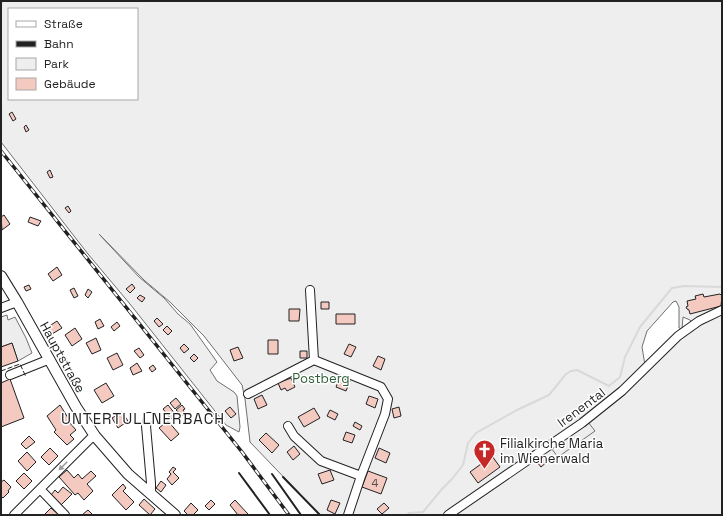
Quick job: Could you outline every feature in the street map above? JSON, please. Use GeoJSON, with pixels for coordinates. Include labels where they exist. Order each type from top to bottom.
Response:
{"type":"FeatureCollection","features":[{"type":"Feature","properties":{"kind":"main road","name":"Hauptstraße"},"geometry":{"type":"LineString","coordinates":[[1,276],[50,359],[76,407],[95,436],[128,474],[175,515]]}},
{"type":"Feature","properties":{"kind":"street"},"geometry":{"type":"LineString","coordinates":[[310,290],[314,360]]}},
{"type":"Feature","properties":{"kind":"street"},"geometry":{"type":"LineString","coordinates":[[1,308],[17,302]]}},
{"type":"Feature","properties":{"kind":"street","name":"Irenental"},"geometry":{"type":"LineString","coordinates":[[448,515],[582,423],[622,391],[678,336],[699,321],[722,310]]}},
{"type":"Feature","properties":{"kind":"street"},"geometry":{"type":"LineString","coordinates":[[10,375],[50,359]]}},
{"type":"Feature","properties":{"kind":"street"},"geometry":{"type":"LineString","coordinates":[[248,394],[314,360],[381,387],[388,399],[385,414],[360,476],[348,515]]}},
{"type":"Feature","properties":{"kind":"street"},"geometry":{"type":"LineString","coordinates":[[151,494],[146,426],[148,417],[153,418]]}},
{"type":"Feature","properties":{"kind":"street"},"geometry":{"type":"LineString","coordinates":[[288,426],[294,436],[321,461],[360,476]]}},
{"type":"Feature","properties":{"kind":"street"},"geometry":{"type":"LineString","coordinates":[[14,515],[90,439],[95,436]]}},
{"type":"Feature","properties":{"kind":"street"},"geometry":{"type":"LineString","coordinates":[[40,489],[65,515]]}},
{"type":"Feature","properties":{"kind":"green space","name":"Postberg"},"geometry":{"type":"Polygon","coordinates":[[[1,1],[722,1],[722,515],[320,515],[250,442],[242,385],[204,336],[170,302],[144,280],[99,234],[139,277],[164,298],[178,314],[190,324],[217,362],[210,370],[217,381],[234,392],[237,396],[240,427],[239,432],[226,425],[130,304],[88,254],[1,142],[1,1]],[[676,301],[673,302],[647,331],[642,347],[645,365],[692,323],[690,320],[683,317],[682,329],[679,328],[679,307],[676,301]]]}},
{"type":"Feature","properties":{"kind":"shaded area"},"geometry":{"type":"Polygon","coordinates":[[[7,315],[8,320],[15,317],[32,353],[18,361],[12,343],[1,347],[1,317],[7,315]]]}},
{"type":"Feature","properties":{"kind":"shaded area"},"geometry":{"type":"Polygon","coordinates":[[[588,422],[595,431],[558,457],[551,448],[588,422]]]}},
{"type":"Feature","properties":{"kind":"building"},"geometry":{"type":"Polygon","coordinates":[[[12,112],[16,119],[13,121],[9,114],[12,112]]]}},
{"type":"Feature","properties":{"kind":"building"},"geometry":{"type":"Polygon","coordinates":[[[26,125],[29,130],[26,132],[24,127],[26,125]]]}},
{"type":"Feature","properties":{"kind":"building"},"geometry":{"type":"Polygon","coordinates":[[[50,170],[53,177],[50,178],[47,172],[50,170]]]}},
{"type":"Feature","properties":{"kind":"building"},"geometry":{"type":"Polygon","coordinates":[[[68,206],[71,211],[69,213],[65,208],[68,206]]]}},
{"type":"Feature","properties":{"kind":"building"},"geometry":{"type":"Polygon","coordinates":[[[4,215],[10,224],[2,230],[1,217],[4,215]]]}},
{"type":"Feature","properties":{"kind":"building"},"geometry":{"type":"Polygon","coordinates":[[[30,217],[41,221],[38,226],[28,222],[30,217]]]}},
{"type":"Feature","properties":{"kind":"building"},"geometry":{"type":"Polygon","coordinates":[[[57,267],[62,275],[53,281],[48,274],[57,267]]]}},
{"type":"Feature","properties":{"kind":"building"},"geometry":{"type":"Polygon","coordinates":[[[132,284],[135,288],[130,293],[126,289],[132,284]]]}},
{"type":"Feature","properties":{"kind":"building"},"geometry":{"type":"Polygon","coordinates":[[[29,285],[31,289],[26,291],[24,287],[29,285]]]}},
{"type":"Feature","properties":{"kind":"building"},"geometry":{"type":"Polygon","coordinates":[[[74,288],[78,296],[74,298],[70,290],[74,288]]]}},
{"type":"Feature","properties":{"kind":"building"},"geometry":{"type":"Polygon","coordinates":[[[88,289],[92,292],[88,298],[85,295],[88,289]]]}},
{"type":"Feature","properties":{"kind":"building"},"geometry":{"type":"Polygon","coordinates":[[[703,294],[704,297],[720,294],[722,295],[721,306],[690,314],[686,307],[688,306],[687,301],[696,299],[695,296],[703,294]]]}},
{"type":"Feature","properties":{"kind":"building"},"geometry":{"type":"Polygon","coordinates":[[[140,295],[145,298],[142,302],[137,298],[140,295]]]}},
{"type":"Feature","properties":{"kind":"building"},"geometry":{"type":"Polygon","coordinates":[[[321,302],[329,302],[329,309],[321,309],[321,302]]]}},
{"type":"Feature","properties":{"kind":"building"},"geometry":{"type":"Polygon","coordinates":[[[289,309],[300,309],[299,321],[289,321],[289,309]]]}},
{"type":"Feature","properties":{"kind":"building"},"geometry":{"type":"Polygon","coordinates":[[[336,314],[355,314],[355,324],[336,324],[336,314]]]}},
{"type":"Feature","properties":{"kind":"building"},"geometry":{"type":"Polygon","coordinates":[[[157,318],[163,324],[159,327],[154,321],[157,318]]]}},
{"type":"Feature","properties":{"kind":"building"},"geometry":{"type":"Polygon","coordinates":[[[100,319],[104,326],[98,329],[95,322],[100,319]]]}},
{"type":"Feature","properties":{"kind":"building"},"geometry":{"type":"Polygon","coordinates":[[[57,321],[62,328],[52,334],[48,327],[57,321]]]}},
{"type":"Feature","properties":{"kind":"building"},"geometry":{"type":"Polygon","coordinates":[[[117,322],[120,326],[114,331],[111,327],[117,322]]]}},
{"type":"Feature","properties":{"kind":"building"},"geometry":{"type":"Polygon","coordinates":[[[167,326],[172,331],[168,335],[163,330],[167,326]]]}},
{"type":"Feature","properties":{"kind":"building"},"geometry":{"type":"Polygon","coordinates":[[[75,328],[82,339],[72,346],[65,335],[75,328]]]}},
{"type":"Feature","properties":{"kind":"building"},"geometry":{"type":"Polygon","coordinates":[[[96,338],[101,350],[92,354],[86,343],[96,338]]]}},
{"type":"Feature","properties":{"kind":"building"},"geometry":{"type":"Polygon","coordinates":[[[268,340],[278,340],[278,354],[268,354],[268,340]]]}},
{"type":"Feature","properties":{"kind":"building"},"geometry":{"type":"Polygon","coordinates":[[[12,343],[18,361],[1,367],[1,347],[12,343]]]}},
{"type":"Feature","properties":{"kind":"building"},"geometry":{"type":"Polygon","coordinates":[[[184,344],[189,349],[184,353],[180,348],[184,344]]]}},
{"type":"Feature","properties":{"kind":"building"},"geometry":{"type":"Polygon","coordinates":[[[349,344],[356,347],[351,357],[344,354],[349,344]]]}},
{"type":"Feature","properties":{"kind":"building"},"geometry":{"type":"Polygon","coordinates":[[[238,347],[243,358],[234,361],[230,350],[238,347]]]}},
{"type":"Feature","properties":{"kind":"building"},"geometry":{"type":"Polygon","coordinates":[[[139,348],[144,355],[140,358],[134,351],[139,348]]]}},
{"type":"Feature","properties":{"kind":"building"},"geometry":{"type":"Polygon","coordinates":[[[300,351],[307,351],[307,358],[300,358],[300,351]]]}},
{"type":"Feature","properties":{"kind":"building"},"geometry":{"type":"Polygon","coordinates":[[[117,353],[123,365],[113,370],[107,358],[117,353]]]}},
{"type":"Feature","properties":{"kind":"building"},"geometry":{"type":"Polygon","coordinates":[[[194,354],[198,358],[194,362],[190,358],[194,354]]]}},
{"type":"Feature","properties":{"kind":"building"},"geometry":{"type":"Polygon","coordinates":[[[378,356],[385,359],[381,370],[373,366],[378,356]]]}},
{"type":"Feature","properties":{"kind":"building"},"geometry":{"type":"Polygon","coordinates":[[[137,363],[142,371],[133,375],[130,368],[137,363]]]}},
{"type":"Feature","properties":{"kind":"building"},"geometry":{"type":"Polygon","coordinates":[[[153,365],[156,369],[152,372],[149,368],[153,365]]]}},
{"type":"Feature","properties":{"kind":"building"},"geometry":{"type":"Polygon","coordinates":[[[340,377],[350,381],[346,391],[336,387],[340,377]]]}},
{"type":"Feature","properties":{"kind":"building"},"geometry":{"type":"Polygon","coordinates":[[[291,378],[295,387],[287,391],[285,388],[281,390],[278,383],[291,378]]]}},
{"type":"Feature","properties":{"kind":"building"},"geometry":{"type":"Polygon","coordinates":[[[10,379],[24,418],[1,427],[1,383],[10,379]]]}},
{"type":"Feature","properties":{"kind":"building"},"geometry":{"type":"Polygon","coordinates":[[[106,383],[114,396],[102,403],[94,390],[106,383]]]}},
{"type":"Feature","properties":{"kind":"building"},"geometry":{"type":"Polygon","coordinates":[[[262,395],[267,405],[258,409],[254,399],[262,395]]]}},
{"type":"Feature","properties":{"kind":"building"},"geometry":{"type":"Polygon","coordinates":[[[369,396],[378,399],[375,408],[366,404],[369,396]]]}},
{"type":"Feature","properties":{"kind":"building"},"geometry":{"type":"Polygon","coordinates":[[[176,398],[181,404],[175,409],[170,403],[176,398]]]}},
{"type":"Feature","properties":{"kind":"building"},"geometry":{"type":"Polygon","coordinates":[[[60,405],[70,421],[69,422],[76,430],[70,435],[74,439],[67,445],[54,432],[56,430],[47,416],[60,405]]]}},
{"type":"Feature","properties":{"kind":"building"},"geometry":{"type":"Polygon","coordinates":[[[168,405],[176,415],[171,419],[163,409],[168,405]]]}},
{"type":"Feature","properties":{"kind":"building"},"geometry":{"type":"Polygon","coordinates":[[[182,405],[185,409],[183,410],[185,414],[183,416],[176,410],[182,405]]]}},
{"type":"Feature","properties":{"kind":"building"},"geometry":{"type":"Polygon","coordinates":[[[230,407],[236,414],[231,418],[225,411],[230,407]]]}},
{"type":"Feature","properties":{"kind":"building"},"geometry":{"type":"Polygon","coordinates":[[[399,407],[401,416],[394,418],[392,409],[399,407]]]}},
{"type":"Feature","properties":{"kind":"building"},"geometry":{"type":"Polygon","coordinates":[[[314,408],[320,418],[304,427],[298,417],[314,408]]]}},
{"type":"Feature","properties":{"kind":"building"},"geometry":{"type":"Polygon","coordinates":[[[330,410],[338,414],[335,420],[327,416],[330,410]]]}},
{"type":"Feature","properties":{"kind":"building"},"geometry":{"type":"Polygon","coordinates":[[[122,412],[128,421],[118,428],[112,418],[122,412]]]}},
{"type":"Feature","properties":{"kind":"building"},"geometry":{"type":"Polygon","coordinates":[[[168,421],[179,434],[171,441],[159,428],[168,421]]]}},
{"type":"Feature","properties":{"kind":"building"},"geometry":{"type":"Polygon","coordinates":[[[355,422],[362,426],[360,430],[353,426],[355,422]]]}},
{"type":"Feature","properties":{"kind":"building"},"geometry":{"type":"Polygon","coordinates":[[[346,432],[355,435],[352,443],[343,440],[346,432]]]}},
{"type":"Feature","properties":{"kind":"building"},"geometry":{"type":"Polygon","coordinates":[[[266,433],[279,445],[272,453],[259,440],[266,433]]]}},
{"type":"Feature","properties":{"kind":"building"},"geometry":{"type":"Polygon","coordinates":[[[29,436],[35,442],[26,449],[21,444],[29,436]]]}},
{"type":"Feature","properties":{"kind":"building"},"geometry":{"type":"Polygon","coordinates":[[[294,446],[300,454],[293,460],[287,452],[294,446]]]}},
{"type":"Feature","properties":{"kind":"building"},"geometry":{"type":"Polygon","coordinates":[[[50,448],[58,456],[49,465],[41,457],[50,448]]]}},
{"type":"Feature","properties":{"kind":"building"},"geometry":{"type":"Polygon","coordinates":[[[379,448],[390,453],[386,463],[375,458],[379,448]]]}},
{"type":"Feature","properties":{"kind":"building"},"geometry":{"type":"Polygon","coordinates":[[[27,452],[36,462],[27,471],[18,461],[27,452]]]}},
{"type":"Feature","properties":{"kind":"building","name":"Filialkirche Maria im Wienerwald"},"geometry":{"type":"Polygon","coordinates":[[[492,456],[500,467],[478,483],[470,472],[492,456]]]}},
{"type":"Feature","properties":{"kind":"building"},"geometry":{"type":"Polygon","coordinates":[[[545,456],[549,460],[541,467],[537,462],[545,456]]]}},
{"type":"Feature","properties":{"kind":"building"},"geometry":{"type":"Polygon","coordinates":[[[173,467],[176,469],[173,472],[179,478],[172,485],[167,479],[171,474],[169,472],[173,467]]]}},
{"type":"Feature","properties":{"kind":"building"},"geometry":{"type":"Polygon","coordinates":[[[67,470],[74,478],[78,474],[82,479],[91,471],[96,476],[87,484],[93,491],[84,500],[78,493],[75,495],[59,477],[67,470]]]}},
{"type":"Feature","properties":{"kind":"building"},"geometry":{"type":"Polygon","coordinates":[[[330,470],[334,480],[322,484],[318,474],[330,470]]]}},
{"type":"Feature","properties":{"kind":"building"},"geometry":{"type":"Polygon","coordinates":[[[368,471],[387,478],[381,494],[362,487],[368,471]]]}},
{"type":"Feature","properties":{"kind":"building"},"geometry":{"type":"Polygon","coordinates":[[[24,473],[32,481],[24,489],[16,481],[24,473]]]}},
{"type":"Feature","properties":{"kind":"building"},"geometry":{"type":"Polygon","coordinates":[[[4,480],[11,487],[8,491],[9,492],[3,498],[1,496],[1,482],[4,480]]]}},
{"type":"Feature","properties":{"kind":"building"},"geometry":{"type":"Polygon","coordinates":[[[161,481],[166,485],[161,492],[156,488],[161,481]]]}},
{"type":"Feature","properties":{"kind":"building"},"geometry":{"type":"Polygon","coordinates":[[[123,484],[126,488],[123,491],[134,502],[126,510],[112,495],[123,484]]]}},
{"type":"Feature","properties":{"kind":"building"},"geometry":{"type":"Polygon","coordinates":[[[63,487],[72,494],[61,505],[51,495],[55,490],[58,493],[63,487]]]}},
{"type":"Feature","properties":{"kind":"building"},"geometry":{"type":"Polygon","coordinates":[[[144,499],[155,509],[150,515],[139,505],[144,499]]]}},
{"type":"Feature","properties":{"kind":"building"},"geometry":{"type":"Polygon","coordinates":[[[211,500],[215,504],[209,510],[205,506],[211,500]]]}},
{"type":"Feature","properties":{"kind":"building"},"geometry":{"type":"Polygon","coordinates":[[[235,500],[248,514],[247,515],[238,515],[230,505],[235,500]]]}},
{"type":"Feature","properties":{"kind":"building"},"geometry":{"type":"Polygon","coordinates":[[[331,500],[340,503],[335,514],[327,510],[331,500]]]}},
{"type":"Feature","properties":{"kind":"building"},"geometry":{"type":"Polygon","coordinates":[[[191,503],[198,510],[193,515],[188,515],[184,511],[191,503]]]}},
{"type":"Feature","properties":{"kind":"building"},"geometry":{"type":"Polygon","coordinates":[[[384,503],[389,508],[382,514],[377,509],[384,503]]]}},
{"type":"Feature","properties":{"kind":"building"},"geometry":{"type":"Polygon","coordinates":[[[51,508],[59,515],[44,515],[51,508]]]}},
{"type":"Feature","properties":{"kind":"building"},"geometry":{"type":"Polygon","coordinates":[[[88,510],[93,515],[82,515],[88,510]]]}},
{"type":"Feature","properties":{"kind":"waterway"},"geometry":{"type":"LineString","coordinates":[[1,7],[2,1]]}},
{"type":"Feature","properties":{"kind":"waterway"},"geometry":{"type":"LineString","coordinates":[[406,515],[409,513],[423,512],[452,479],[463,465],[468,443],[476,433],[517,410],[549,395],[566,374],[577,370],[609,386],[620,377],[625,357],[640,327],[672,288],[684,286],[722,287]]}},
{"type":"Feature","properties":{"kind":"railway"},"geometry":{"type":"LineString","coordinates":[[1,151],[242,452],[289,515]]}},
{"type":"Feature","properties":{"kind":"fence"},"geometry":{"type":"LineString","coordinates":[[1,371],[20,364],[26,377]]}},
{"type":"Feature","properties":{"kind":"wall"},"geometry":{"type":"LineString","coordinates":[[239,473],[270,515]]}},
{"type":"Feature","properties":{"kind":"wall"},"geometry":{"type":"LineString","coordinates":[[272,474],[301,515]]}},
{"type":"Feature","properties":{"kind":"wall"},"geometry":{"type":"LineString","coordinates":[[283,477],[320,515]]}},
{"type":"Feature","properties":{"kind":"place","name":"Filialkirche Maria im Wienerwald"},"geometry":{"type":"Point","coordinates":[485,470]}},
{"type":"Feature","properties":{"kind":"district","name":"UNTERTULLNERBACH"},"geometry":{"type":"Point","coordinates":[143,419]}}]}
